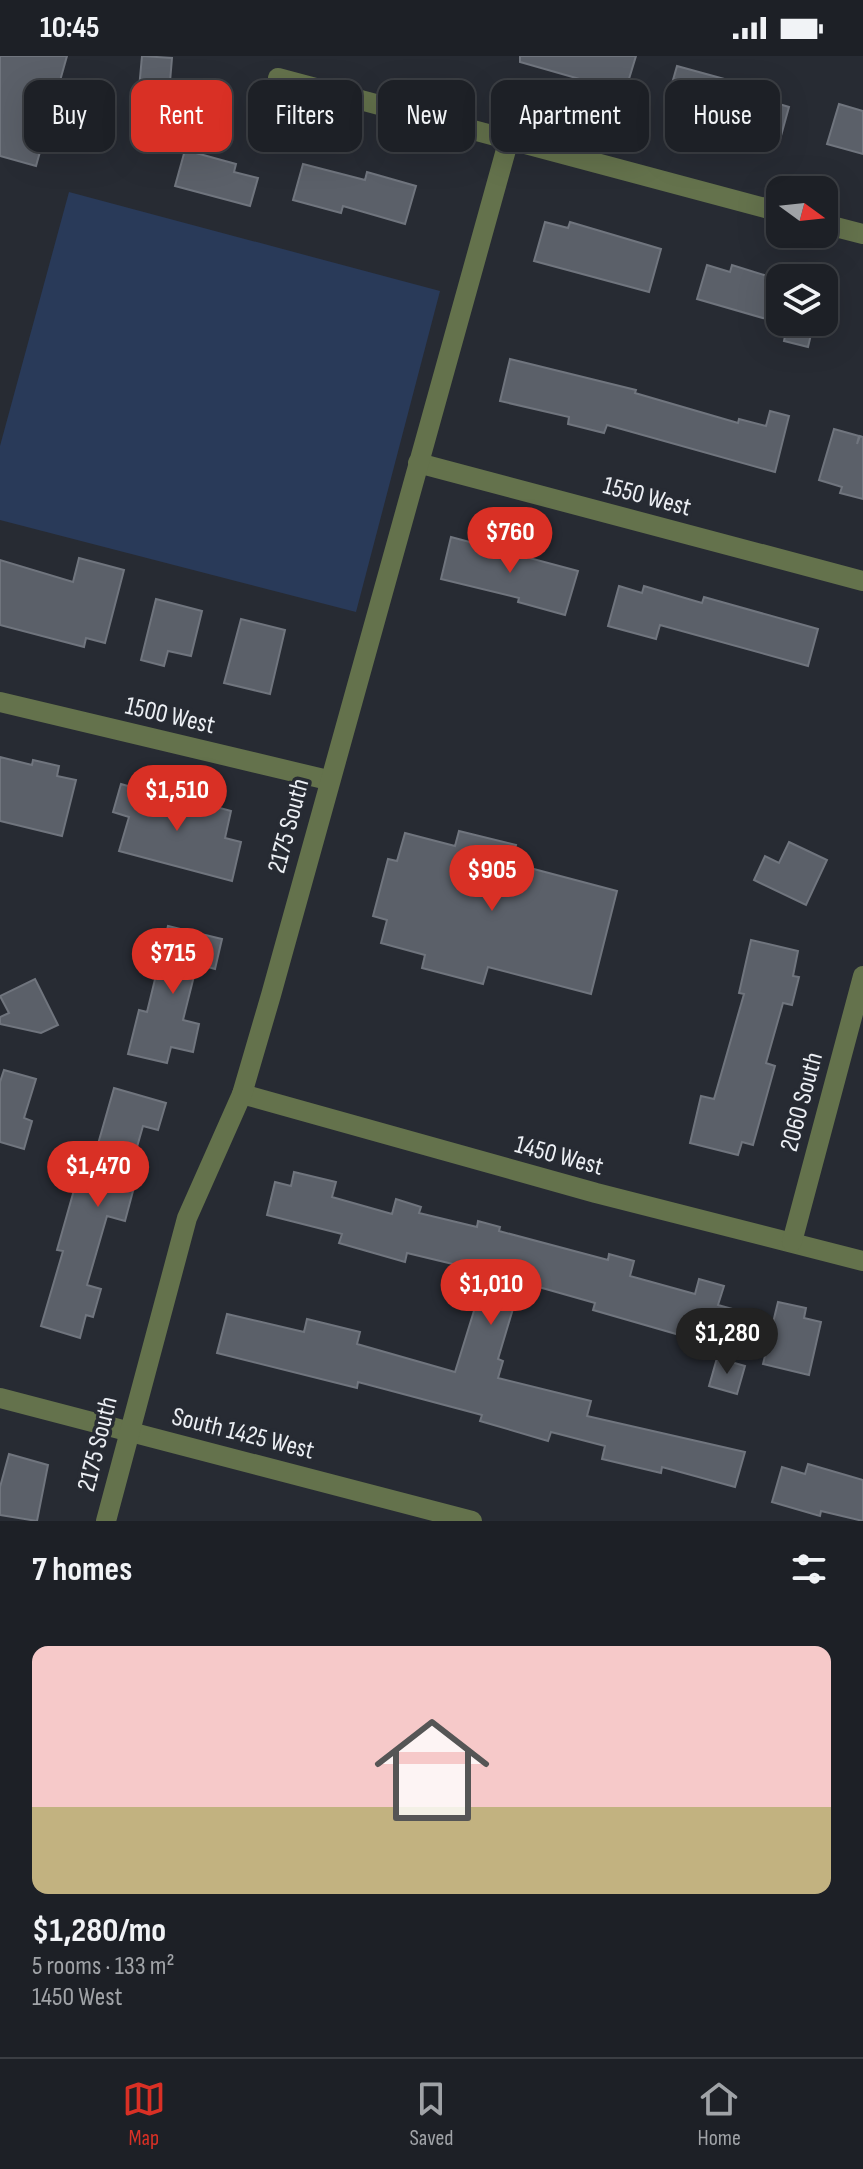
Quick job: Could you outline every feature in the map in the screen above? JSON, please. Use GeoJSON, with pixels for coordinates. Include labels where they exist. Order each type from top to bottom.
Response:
{"type":"FeatureCollection","features":[{"type":"Feature","properties":{"kind":"street"},"geometry":{"type":"LineString","coordinates":[[278,78],[491,134]]}},
{"type":"Feature","properties":{"kind":"street","name":"2175 South"},"geometry":{"type":"LineString","coordinates":[[106,1521],[187,1218],[242,1094],[505,152]]}},
{"type":"Feature","properties":{"kind":"street"},"geometry":{"type":"LineString","coordinates":[[557,152],[766,208]]}},
{"type":"Feature","properties":{"kind":"street"},"geometry":{"type":"LineString","coordinates":[[838,228],[863,234]]}},
{"type":"Feature","properties":{"kind":"street","name":"1550 West"},"geometry":{"type":"LineString","coordinates":[[418,463],[863,581]]}},
{"type":"Feature","properties":{"kind":"street","name":"1500 West"},"geometry":{"type":"LineString","coordinates":[[0,702],[328,780]]}},
{"type":"Feature","properties":{"kind":"street","name":"2060 South"},"geometry":{"type":"LineString","coordinates":[[792,1242],[863,976]]}},
{"type":"Feature","properties":{"kind":"street","name":"1450 West"},"geometry":{"type":"LineString","coordinates":[[242,1094],[596,1193],[863,1261]]}},
{"type":"Feature","properties":{"kind":"street","name":"South 1425 West"},"geometry":{"type":"LineString","coordinates":[[0,1398],[435,1516],[472,1521]]}},
{"type":"Feature","properties":{"kind":"shaded area"},"geometry":{"type":"Polygon","coordinates":[[[69,192],[440,291],[356,612],[0,520],[0,446],[69,192]]]}},
{"type":"Feature","properties":{"kind":"building"},"geometry":{"type":"Polygon","coordinates":[[[0,56],[67,56],[60,80],[24,80],[24,152],[40,152],[36,166],[0,156],[0,56]]]}},
{"type":"Feature","properties":{"kind":"building"},"geometry":{"type":"Polygon","coordinates":[[[142,56],[172,58],[170,80],[140,80],[142,56]]]}},
{"type":"Feature","properties":{"kind":"building"},"geometry":{"type":"Polygon","coordinates":[[[520,56],[636,56],[629,80],[583,80],[520,62],[520,56]]]}},
{"type":"Feature","properties":{"kind":"building"},"geometry":{"type":"Polygon","coordinates":[[[677,66],[728,80],[673,80],[677,66]]]}},
{"type":"Feature","properties":{"kind":"building"},"geometry":{"type":"Polygon","coordinates":[[[780,104],[789,107],[780,139],[780,104]]]}},
{"type":"Feature","properties":{"kind":"building"},"geometry":{"type":"Polygon","coordinates":[[[839,104],[863,111],[863,154],[827,144],[839,104]]]}},
{"type":"Feature","properties":{"kind":"building"},"geometry":{"type":"Polygon","coordinates":[[[184,152],[236,164],[234,172],[258,178],[250,206],[175,186],[184,152]]]}},
{"type":"Feature","properties":{"kind":"building"},"geometry":{"type":"Polygon","coordinates":[[[303,164],[365,180],[367,172],[416,186],[405,224],[343,206],[341,213],[293,200],[303,164]]]}},
{"type":"Feature","properties":{"kind":"building"},"geometry":{"type":"Polygon","coordinates":[[[545,222],[568,228],[570,222],[661,249],[649,292],[534,261],[545,222]]]}},
{"type":"Feature","properties":{"kind":"building"},"geometry":{"type":"Polygon","coordinates":[[[707,265],[730,272],[732,265],[766,276],[766,319],[697,299],[707,265]]]}},
{"type":"Feature","properties":{"kind":"building"},"geometry":{"type":"Polygon","coordinates":[[[785,336],[811,336],[808,347],[784,341],[785,336]]]}},
{"type":"Feature","properties":{"kind":"building"},"geometry":{"type":"Polygon","coordinates":[[[510,359],[636,390],[635,393],[738,423],[739,419],[766,426],[770,411],[789,416],[775,472],[607,425],[604,433],[568,424],[569,417],[500,401],[510,359]]]}},
{"type":"Feature","properties":{"kind":"building"},"geometry":{"type":"Polygon","coordinates":[[[834,429],[859,436],[857,444],[860,436],[863,437],[863,499],[840,493],[842,487],[819,480],[834,429]]]}},
{"type":"Feature","properties":{"kind":"building"},"geometry":{"type":"Polygon","coordinates":[[[451,537],[578,571],[565,615],[518,602],[519,598],[441,579],[451,537]]]}},
{"type":"Feature","properties":{"kind":"building"},"geometry":{"type":"Polygon","coordinates":[[[79,558],[124,570],[105,643],[86,638],[84,647],[0,625],[0,560],[73,582],[79,558]]]}},
{"type":"Feature","properties":{"kind":"building"},"geometry":{"type":"Polygon","coordinates":[[[619,586],[642,593],[644,586],[702,603],[704,597],[818,629],[808,666],[660,625],[656,639],[608,626],[619,586]]]}},
{"type":"Feature","properties":{"kind":"building"},"geometry":{"type":"Polygon","coordinates":[[[156,599],[202,611],[191,656],[168,651],[164,666],[141,660],[156,599]]]}},
{"type":"Feature","properties":{"kind":"building"},"geometry":{"type":"Polygon","coordinates":[[[241,619],[285,630],[270,694],[224,683],[241,619]]]}},
{"type":"Feature","properties":{"kind":"building"},"geometry":{"type":"Polygon","coordinates":[[[0,757],[32,765],[33,760],[59,766],[57,776],[76,780],[62,836],[0,821],[0,757]]]}},
{"type":"Feature","properties":{"kind":"building"},"geometry":{"type":"Polygon","coordinates":[[[121,784],[204,808],[205,804],[231,811],[225,838],[241,842],[232,881],[119,851],[129,817],[113,812],[121,784]]]}},
{"type":"Feature","properties":{"kind":"building"},"geometry":{"type":"Polygon","coordinates":[[[459,831],[516,845],[511,863],[617,891],[591,994],[488,967],[483,984],[422,968],[425,955],[381,943],[387,920],[373,916],[388,859],[397,861],[405,833],[455,846],[459,831]]]}},
{"type":"Feature","properties":{"kind":"building"},"geometry":{"type":"Polygon","coordinates":[[[789,842],[827,860],[806,905],[754,880],[765,856],[779,863],[789,842]]]}},
{"type":"Feature","properties":{"kind":"building"},"geometry":{"type":"Polygon","coordinates":[[[168,926],[222,939],[215,969],[197,964],[183,1020],[199,1024],[193,1052],[171,1047],[167,1063],[128,1054],[139,1010],[147,1012],[168,926]]]}},
{"type":"Feature","properties":{"kind":"building"},"geometry":{"type":"Polygon","coordinates":[[[751,940],[798,951],[793,976],[799,977],[792,1005],[783,1003],[766,1063],[775,1066],[753,1145],[742,1142],[738,1155],[690,1143],[701,1096],[714,1099],[744,994],[739,993],[751,940]]]}},
{"type":"Feature","properties":{"kind":"building"},"geometry":{"type":"Polygon","coordinates":[[[35,979],[58,1025],[41,1033],[0,1024],[0,1017],[9,1013],[0,996],[35,979]]]}},
{"type":"Feature","properties":{"kind":"building"},"geometry":{"type":"Polygon","coordinates":[[[4,1070],[36,1079],[24,1118],[32,1121],[24,1149],[0,1142],[0,1082],[4,1070]]]}},
{"type":"Feature","properties":{"kind":"building"},"geometry":{"type":"Polygon","coordinates":[[[114,1088],[166,1103],[158,1130],[143,1126],[125,1189],[133,1191],[125,1221],[107,1216],[87,1285],[101,1289],[93,1317],[86,1315],[80,1338],[41,1326],[63,1251],[57,1250],[78,1176],[88,1179],[114,1088]]]}},
{"type":"Feature","properties":{"kind":"building"},"geometry":{"type":"Polygon","coordinates":[[[294,1172],[336,1182],[332,1197],[392,1214],[396,1199],[421,1207],[419,1213],[477,1227],[478,1221],[500,1227],[499,1231],[608,1260],[609,1254],[634,1261],[630,1276],[695,1294],[699,1279],[724,1286],[718,1305],[736,1310],[724,1355],[681,1343],[683,1336],[593,1310],[595,1303],[521,1282],[498,1359],[503,1361],[498,1378],[591,1401],[587,1416],[745,1452],[735,1487],[662,1467],[661,1473],[602,1459],[605,1446],[551,1432],[548,1441],[480,1421],[482,1415],[358,1382],[357,1388],[217,1353],[227,1314],[304,1332],[307,1319],[360,1332],[357,1344],[455,1372],[486,1272],[407,1253],[405,1262],[339,1243],[342,1234],[267,1215],[275,1182],[291,1186],[294,1172]]]}},
{"type":"Feature","properties":{"kind":"building"},"geometry":{"type":"Polygon","coordinates":[[[778,1302],[806,1308],[804,1318],[821,1322],[809,1375],[763,1364],[778,1302]]]}},
{"type":"Feature","properties":{"kind":"building"},"geometry":{"type":"Polygon","coordinates":[[[717,1358],[745,1366],[737,1394],[709,1386],[717,1358]]]}},
{"type":"Feature","properties":{"kind":"building"},"geometry":{"type":"Polygon","coordinates":[[[9,1454],[48,1465],[37,1521],[0,1515],[0,1487],[9,1454]]]}},
{"type":"Feature","properties":{"kind":"building"},"geometry":{"type":"Polygon","coordinates":[[[808,1464],[863,1480],[863,1521],[821,1511],[820,1516],[772,1502],[782,1467],[805,1474],[808,1464]]]}}]}
